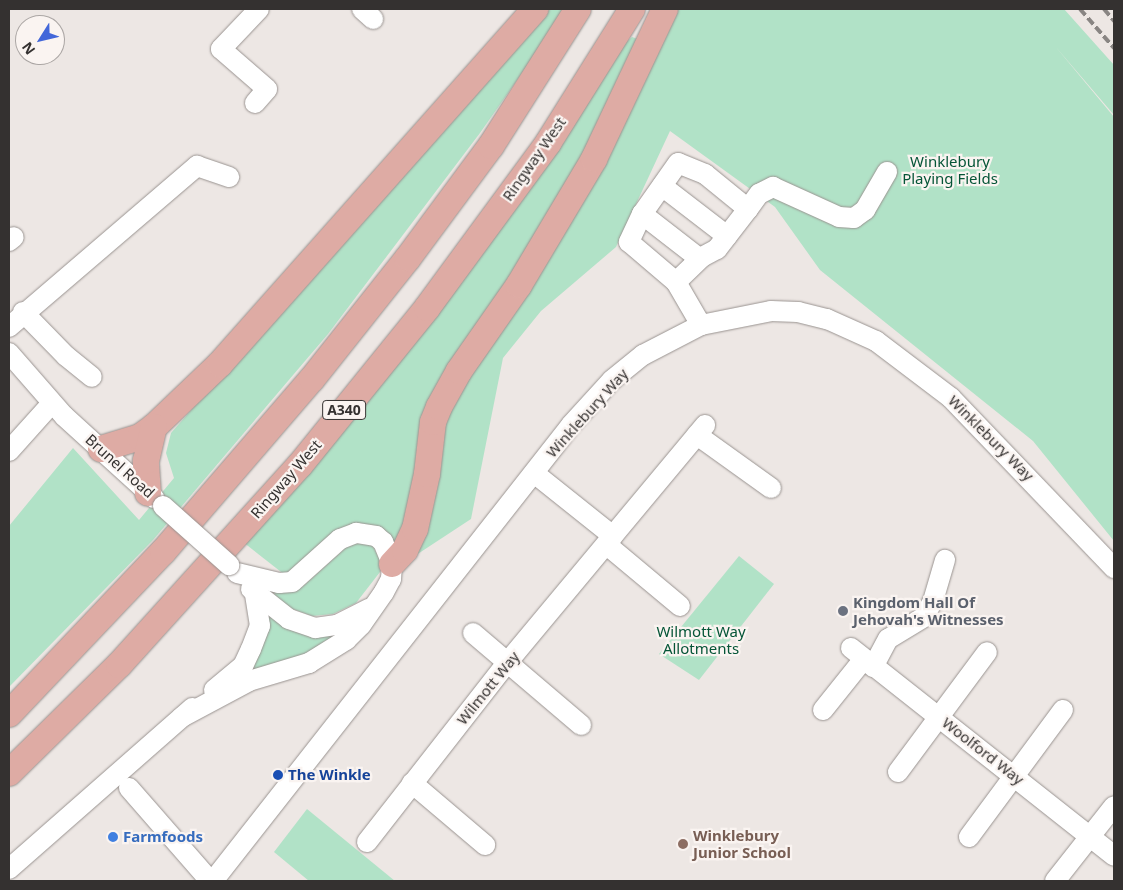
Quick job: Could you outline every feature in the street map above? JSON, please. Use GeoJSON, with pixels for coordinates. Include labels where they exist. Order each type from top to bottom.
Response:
{"type":"FeatureCollection","features":[{"type":"Feature","properties":{"kind":"main road"},"geometry":{"type":"LineString","coordinates":[[101,449],[140,436],[154,428],[220,364],[535,9]]}},
{"type":"Feature","properties":{"kind":"main road","name":"A340"},"geometry":{"type":"LineString","coordinates":[[9,714],[181,532],[312,379],[408,258],[491,146],[578,9]]}},
{"type":"Feature","properties":{"kind":"main road","name":"Ringway West"},"geometry":{"type":"LineString","coordinates":[[9,774],[119,666],[306,458],[426,308],[548,143],[632,9]]}},
{"type":"Feature","properties":{"kind":"main road"},"geometry":{"type":"LineString","coordinates":[[392,564],[405,550],[415,529],[428,474],[433,422],[439,407],[459,371],[519,285],[594,159],[665,9]]}},
{"type":"Feature","properties":{"kind":"main road"},"geometry":{"type":"LineString","coordinates":[[154,428],[146,461],[156,499]]}},
{"type":"Feature","properties":{"kind":"street"},"geometry":{"type":"LineString","coordinates":[[255,103],[267,89],[222,49],[259,9]]}},
{"type":"Feature","properties":{"kind":"street"},"geometry":{"type":"LineString","coordinates":[[701,325],[676,282],[629,242],[642,214],[678,163],[705,174],[748,209]]}},
{"type":"Feature","properties":{"kind":"street"},"geometry":{"type":"LineString","coordinates":[[9,327],[23,312],[197,166],[229,177]]}},
{"type":"Feature","properties":{"kind":"street"},"geometry":{"type":"LineString","coordinates":[[676,282],[700,259],[717,249],[759,194],[773,187],[839,217],[854,218],[866,210],[888,172]]}},
{"type":"Feature","properties":{"kind":"street"},"geometry":{"type":"LineString","coordinates":[[662,186],[727,236]]}},
{"type":"Feature","properties":{"kind":"street"},"geometry":{"type":"LineString","coordinates":[[642,214],[700,259]]}},
{"type":"Feature","properties":{"kind":"street","name":"Winklebury Way"},"geometry":{"type":"LineString","coordinates":[[212,881],[534,473],[612,380],[643,355],[701,325],[771,311],[798,312],[827,319],[876,341],[951,398],[1114,568]]}},
{"type":"Feature","properties":{"kind":"street"},"geometry":{"type":"LineString","coordinates":[[23,312],[66,356],[92,376]]}},
{"type":"Feature","properties":{"kind":"street","name":"Brunel Road"},"geometry":{"type":"LineString","coordinates":[[9,354],[42,400],[101,449],[233,569],[255,594],[289,620],[315,628],[338,625],[376,604]]}},
{"type":"Feature","properties":{"kind":"street"},"geometry":{"type":"LineString","coordinates":[[9,451],[42,400]]}},
{"type":"Feature","properties":{"kind":"street","name":"Wilmott Way"},"geometry":{"type":"LineString","coordinates":[[367,842],[506,664],[701,430],[771,488]]}},
{"type":"Feature","properties":{"kind":"street"},"geometry":{"type":"LineString","coordinates":[[534,473],[610,540],[680,606]]}},
{"type":"Feature","properties":{"kind":"street","name":"Brunel Road"},"geometry":{"type":"LineString","coordinates":[[233,569],[270,581],[285,583],[297,579],[346,535],[376,536],[388,549],[392,564]]}},
{"type":"Feature","properties":{"kind":"street"},"geometry":{"type":"LineString","coordinates":[[822,710],[863,658],[888,639],[924,617],[933,601],[946,560]]}},
{"type":"Feature","properties":{"kind":"street"},"geometry":{"type":"LineString","coordinates":[[182,716],[249,681],[315,659],[346,640],[376,604],[391,579],[392,564]]}},
{"type":"Feature","properties":{"kind":"street"},"geometry":{"type":"LineString","coordinates":[[9,869],[182,716],[243,666],[260,626],[255,594]]}},
{"type":"Feature","properties":{"kind":"street"},"geometry":{"type":"LineString","coordinates":[[473,633],[506,664],[582,724]]}},
{"type":"Feature","properties":{"kind":"street"},"geometry":{"type":"LineString","coordinates":[[898,772],[987,652]]}},
{"type":"Feature","properties":{"kind":"street","name":"Woolford Way"},"geometry":{"type":"LineString","coordinates":[[863,658],[1015,775],[1114,856]]}},
{"type":"Feature","properties":{"kind":"street"},"geometry":{"type":"LineString","coordinates":[[969,837],[1063,710]]}},
{"type":"Feature","properties":{"kind":"street"},"geometry":{"type":"LineString","coordinates":[[412,783],[485,845]]}},
{"type":"Feature","properties":{"kind":"street"},"geometry":{"type":"LineString","coordinates":[[130,788],[212,881]]}},
{"type":"Feature","properties":{"kind":"street"},"geometry":{"type":"LineString","coordinates":[[1055,881],[1114,806]]}},
{"type":"Feature","properties":{"kind":"green space"},"geometry":{"type":"Polygon","coordinates":[[[545,9],[567,9],[480,133],[328,334],[153,540],[9,687],[9,526],[73,448],[139,520],[174,478],[166,453],[171,433],[545,9]]]}},
{"type":"Feature","properties":{"kind":"green space","name":"Winklebury Playing Fields"},"geometry":{"type":"Polygon","coordinates":[[[678,9],[1064,9],[1114,65],[1114,115],[1055,46],[1114,117],[1114,541],[1033,441],[820,270],[775,207],[670,131],[616,247],[541,311],[503,358],[471,519],[407,561],[372,527],[285,575],[243,542],[623,45],[632,37],[641,40],[674,16],[678,9]]]}},
{"type":"Feature","properties":{"kind":"green space"},"geometry":{"type":"Polygon","coordinates":[[[353,541],[372,544],[382,564],[380,572],[356,603],[333,614],[312,616],[287,607],[277,599],[273,591],[302,587],[353,541]]]}},
{"type":"Feature","properties":{"kind":"green space","name":"Wilmott Way Allotments"},"geometry":{"type":"Polygon","coordinates":[[[739,556],[774,584],[699,680],[659,654],[739,556]]]}},
{"type":"Feature","properties":{"kind":"green space"},"geometry":{"type":"Polygon","coordinates":[[[268,612],[337,635],[299,658],[255,671],[251,660],[268,612]]]}},
{"type":"Feature","properties":{"kind":"green space"},"geometry":{"type":"Polygon","coordinates":[[[307,809],[395,881],[309,881],[274,852],[307,809]]]}},
{"type":"Feature","properties":{"kind":"railway"},"geometry":{"type":"LineString","coordinates":[[1080,9],[1114,48]]}},
{"type":"Feature","properties":{"kind":"railway"},"geometry":{"type":"LineString","coordinates":[[1104,9],[1114,21]]}},
{"type":"Feature","properties":{"kind":"place","name":"Kingdom Hall Of Jehovah's Witnesses"},"geometry":{"type":"Point","coordinates":[843,611]}},
{"type":"Feature","properties":{"kind":"place","name":"The Winkle"},"geometry":{"type":"Point","coordinates":[278,775]}},
{"type":"Feature","properties":{"kind":"place","name":"Farmfoods"},"geometry":{"type":"Point","coordinates":[113,837]}},
{"type":"Feature","properties":{"kind":"place","name":"Winklebury Junior School"},"geometry":{"type":"Point","coordinates":[683,844]}}]}
